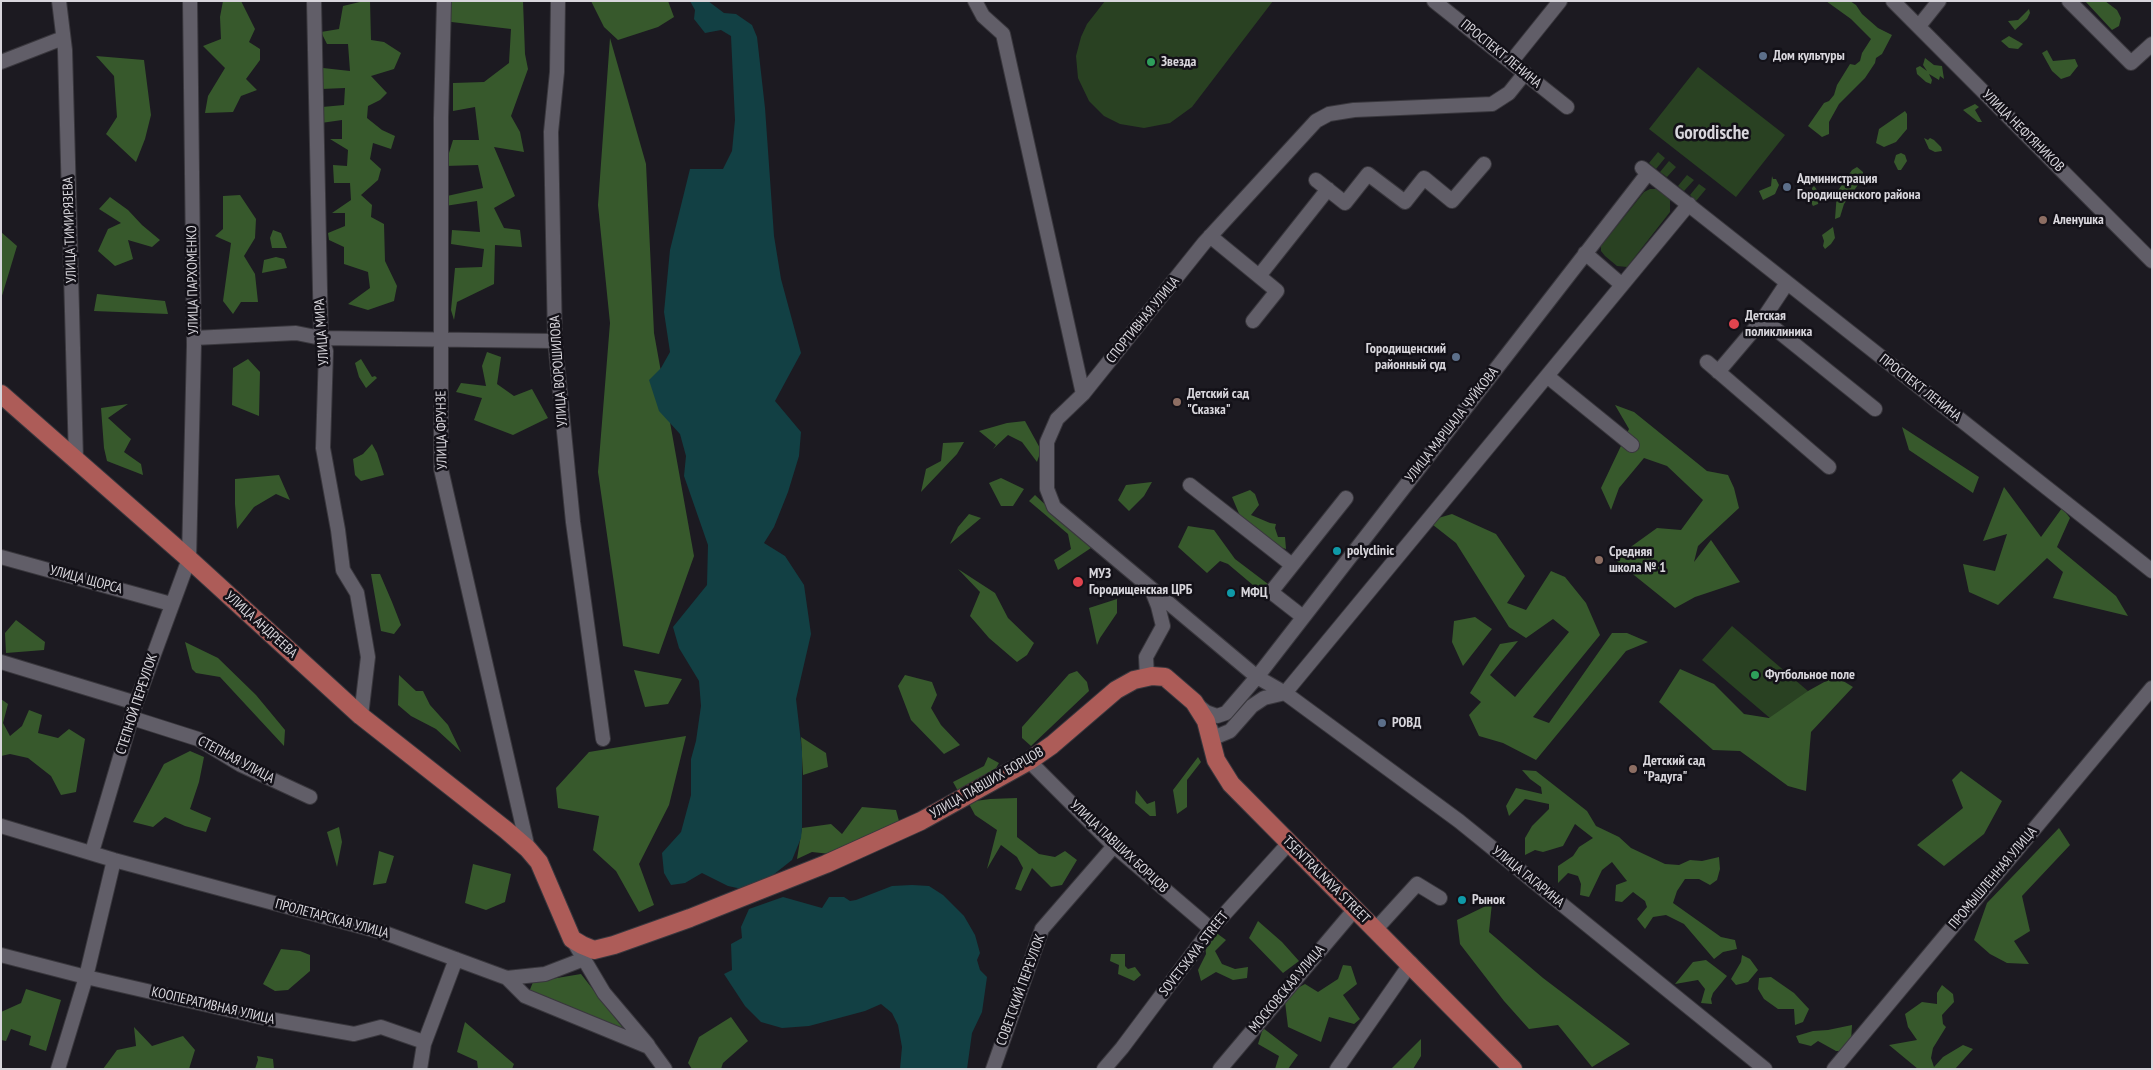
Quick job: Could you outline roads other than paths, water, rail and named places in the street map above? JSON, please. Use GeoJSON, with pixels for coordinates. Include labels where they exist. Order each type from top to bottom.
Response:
{"type":"FeatureCollection","features":[{"type":"Feature","properties":{"kind":"main road","name":"УЛИЦА АНДРЕЕВА"},"geometry":{"type":"LineString","coordinates":[[1,394],[189,559],[361,716],[528,849],[539,862],[572,938]]}},
{"type":"Feature","properties":{"kind":"main road","name":"TSENTRALNAYA STREET"},"geometry":{"type":"LineString","coordinates":[[1140,679],[1165,676],[1194,702],[1206,721],[1216,760],[1231,784],[1354,909],[1411,963],[1513,1069]]}},
{"type":"Feature","properties":{"kind":"main road","name":"УЛИЦА ПАВШИХ БОРЦОВ"},"geometry":{"type":"LineString","coordinates":[[572,938],[594,950],[614,946],[826,864],[921,821],[1029,761],[1116,690],[1140,679]]}},
{"type":"Feature","properties":{"kind":"street","name":"УЛИЦА ТИМИРЯЗЕВА"},"geometry":{"type":"LineString","coordinates":[[59,1],[63,38],[76,460]]}},
{"type":"Feature","properties":{"kind":"street","name":"УЛИЦА ПАРХОМЕНКО"},"geometry":{"type":"LineString","coordinates":[[189,559],[194,338],[190,1]]}},
{"type":"Feature","properties":{"kind":"street","name":"УЛИЦА МИРА"},"geometry":{"type":"LineString","coordinates":[[314,1],[320,338],[326,351],[323,448],[338,530],[343,570],[357,593],[368,657],[361,716]]}},
{"type":"Feature","properties":{"kind":"street","name":"УЛИЦА ФРУНЗЕ"},"geometry":{"type":"LineString","coordinates":[[444,1],[441,118],[441,469],[528,849]]}},
{"type":"Feature","properties":{"kind":"street","name":"УЛИЦА ВОРОШИЛОВА"},"geometry":{"type":"LineString","coordinates":[[558,1],[558,36],[551,132],[555,341],[573,522],[603,739]]}},
{"type":"Feature","properties":{"kind":"street"},"geometry":{"type":"LineString","coordinates":[[975,1],[983,16],[1003,34],[1083,394]]}},
{"type":"Feature","properties":{"kind":"street","name":"ПРОСПЕКТ ЛЕНИНА"},"geometry":{"type":"LineString","coordinates":[[1434,1],[1567,108]]}},
{"type":"Feature","properties":{"kind":"street"},"geometry":{"type":"LineString","coordinates":[[1511,62],[1560,1]]}},
{"type":"Feature","properties":{"kind":"street","name":"УЛИЦА НЕФТЯНИКОВ"},"geometry":{"type":"LineString","coordinates":[[1893,1],[2152,261]]}},
{"type":"Feature","properties":{"kind":"street"},"geometry":{"type":"LineString","coordinates":[[1919,26],[1938,1]]}},
{"type":"Feature","properties":{"kind":"street"},"geometry":{"type":"LineString","coordinates":[[2069,1],[2131,63],[2152,44]]}},
{"type":"Feature","properties":{"kind":"street"},"geometry":{"type":"LineString","coordinates":[[1,62],[63,38]]}},
{"type":"Feature","properties":{"kind":"street","name":"СПОРТИВНАЯ УЛИЦА"},"geometry":{"type":"LineString","coordinates":[[1257,677],[1054,507],[1047,489],[1047,442],[1057,419],[1083,394],[1210,236],[1316,121],[1329,114],[1354,110],[1492,104],[1509,93],[1525,74]]}},
{"type":"Feature","properties":{"kind":"street"},"geometry":{"type":"LineString","coordinates":[[1316,180],[1345,203],[1368,174],[1405,202],[1424,178],[1452,201],[1484,164]]}},
{"type":"Feature","properties":{"kind":"street","name":"ПРОСПЕКТ ЛЕНИНА"},"geometry":{"type":"LineString","coordinates":[[1644,170],[2152,571]]}},
{"type":"Feature","properties":{"kind":"street","name":"УЛИЦА МАРШАЛА ЧУЙКОВА"},"geometry":{"type":"LineString","coordinates":[[1217,716],[1226,713],[1257,677],[1584,253],[1644,170]]}},
{"type":"Feature","properties":{"kind":"street"},"geometry":{"type":"LineString","coordinates":[[1259,276],[1328,189]]}},
{"type":"Feature","properties":{"kind":"street"},"geometry":{"type":"LineString","coordinates":[[1216,760],[1222,738],[1252,706],[1264,698],[1285,693],[1689,204]]}},
{"type":"Feature","properties":{"kind":"street"},"geometry":{"type":"LineString","coordinates":[[1210,236],[1277,291],[1253,321]]}},
{"type":"Feature","properties":{"kind":"street"},"geometry":{"type":"LineString","coordinates":[[1584,253],[1622,285]]}},
{"type":"Feature","properties":{"kind":"street"},"geometry":{"type":"LineString","coordinates":[[1718,372],[1763,319],[1786,283]]}},
{"type":"Feature","properties":{"kind":"street"},"geometry":{"type":"LineString","coordinates":[[1763,319],[1875,409]]}},
{"type":"Feature","properties":{"kind":"street"},"geometry":{"type":"LineString","coordinates":[[194,338],[296,332],[320,338],[555,341]]}},
{"type":"Feature","properties":{"kind":"street"},"geometry":{"type":"LineString","coordinates":[[1707,362],[1829,467]]}},
{"type":"Feature","properties":{"kind":"street"},"geometry":{"type":"LineString","coordinates":[[1547,376],[1632,445]]}},
{"type":"Feature","properties":{"kind":"street"},"geometry":{"type":"LineString","coordinates":[[1190,485],[1292,565]]}},
{"type":"Feature","properties":{"kind":"street"},"geometry":{"type":"LineString","coordinates":[[1303,617],[1270,592],[1346,498]]}},
{"type":"Feature","properties":{"kind":"street","name":"УЛИЦА ЩОРСА"},"geometry":{"type":"LineString","coordinates":[[1,557],[171,604]]}},
{"type":"Feature","properties":{"kind":"street","name":"СТЕПНОЙ ПЕРЕУЛОК"},"geometry":{"type":"LineString","coordinates":[[92,852],[136,703],[189,559]]}},
{"type":"Feature","properties":{"kind":"street"},"geometry":{"type":"LineString","coordinates":[[1140,679],[1146,657],[1163,626],[1158,606],[1150,588]]}},
{"type":"Feature","properties":{"kind":"street"},"geometry":{"type":"LineString","coordinates":[[1,662],[136,703]]}},
{"type":"Feature","properties":{"kind":"street","name":"УЛИЦА ГАГАРИНА"},"geometry":{"type":"LineString","coordinates":[[1257,677],[1285,693],[1459,822],[1765,1069]]}},
{"type":"Feature","properties":{"kind":"street","name":"ПРОМЫШЛЕННАЯ УЛИЦА"},"geometry":{"type":"LineString","coordinates":[[1834,1069],[2152,688]]}},
{"type":"Feature","properties":{"kind":"street"},"geometry":{"type":"LineString","coordinates":[[1194,702],[1206,712],[1217,716],[1209,736],[1218,736],[1230,731]]}},
{"type":"Feature","properties":{"kind":"street","name":"СТЕПНАЯ УЛИЦА"},"geometry":{"type":"LineString","coordinates":[[132,718],[198,739],[250,769],[310,797]]}},
{"type":"Feature","properties":{"kind":"street","name":"УЛИЦА ПАВШИХ БОРЦОВ"},"geometry":{"type":"LineString","coordinates":[[1029,761],[1114,846],[1211,929]]}},
{"type":"Feature","properties":{"kind":"street","name":"ПРОЛЕТАРСКАЯ УЛИЦА"},"geometry":{"type":"LineString","coordinates":[[1,826],[114,860],[385,933],[506,978],[525,996],[649,1047]]}},
{"type":"Feature","properties":{"kind":"street","name":"SOVETSKAYA STREET"},"geometry":{"type":"LineString","coordinates":[[1104,1069],[1122,1048],[1211,929],[1289,843]]}},
{"type":"Feature","properties":{"kind":"street","name":"СОВЕТСКИЙ ПЕРЕУЛОК"},"geometry":{"type":"LineString","coordinates":[[993,1069],[1042,928],[1114,846]]}},
{"type":"Feature","properties":{"kind":"street"},"geometry":{"type":"LineString","coordinates":[[58,1069],[86,977],[114,860]]}},
{"type":"Feature","properties":{"kind":"street"},"geometry":{"type":"LineString","coordinates":[[1376,929],[1417,884],[1440,898]]}},
{"type":"Feature","properties":{"kind":"street","name":"МОСКОВСКАЯ УЛИЦА"},"geometry":{"type":"LineString","coordinates":[[1220,1069],[1354,909]]}},
{"type":"Feature","properties":{"kind":"street"},"geometry":{"type":"LineString","coordinates":[[572,938],[604,993],[665,1069]]}},
{"type":"Feature","properties":{"kind":"street","name":"КООПЕРАТИВНАЯ УЛИЦА"},"geometry":{"type":"LineString","coordinates":[[1,955],[86,977],[269,1019],[354,1034],[381,1027],[424,1042]]}},
{"type":"Feature","properties":{"kind":"street"},"geometry":{"type":"LineString","coordinates":[[420,1069],[424,1042],[456,959]]}},
{"type":"Feature","properties":{"kind":"street"},"geometry":{"type":"LineString","coordinates":[[506,978],[545,974],[584,959]]}},
{"type":"Feature","properties":{"kind":"street"},"geometry":{"type":"LineString","coordinates":[[1337,1069],[1411,963]]}},
{"type":"Feature","properties":{"kind":"water"},"geometry":{"type":"Polygon","coordinates":[[[690,1],[708,1],[724,13],[736,14],[752,25],[757,37],[765,108],[774,236],[781,279],[801,353],[775,401],[801,432],[799,456],[788,492],[774,527],[764,543],[785,556],[804,585],[811,634],[796,699],[802,751],[801,838],[792,860],[773,875],[742,889],[728,886],[702,873],[685,883],[671,885],[664,873],[662,853],[681,832],[691,795],[691,759],[696,741],[701,706],[699,681],[679,648],[673,627],[707,585],[708,545],[684,476],[686,456],[680,434],[659,411],[649,380],[661,368],[670,352],[664,312],[670,250],[690,169],[723,169],[732,151],[735,120],[731,36],[721,30],[705,33],[694,19],[695,10],[690,1]]]}},
{"type":"Feature","properties":{"kind":"water"},"geometry":{"type":"Polygon","coordinates":[[[892,886],[929,886],[943,895],[964,916],[975,935],[980,953],[977,960],[980,970],[987,977],[982,1012],[972,1033],[967,1069],[900,1069],[902,1047],[898,1025],[892,1013],[881,1004],[865,1011],[809,1026],[782,1028],[761,1022],[745,1006],[724,974],[732,970],[731,944],[742,938],[741,927],[749,909],[783,897],[822,908],[829,897],[844,897],[850,901],[892,886]]]}},
{"type":"Feature","properties":{"kind":"place","name":"Дом культуры"},"geometry":{"type":"Point","coordinates":[1763,56]}},
{"type":"Feature","properties":{"kind":"place","name":"Звезда"},"geometry":{"type":"Point","coordinates":[1151,62]}},
{"type":"Feature","properties":{"kind":"place","name":"Администрация Городищенского района"},"geometry":{"type":"Point","coordinates":[1787,187]}},
{"type":"Feature","properties":{"kind":"place","name":"Аленушка"},"geometry":{"type":"Point","coordinates":[2043,220]}},
{"type":"Feature","properties":{"kind":"place","name":"Детская поликлиника"},"geometry":{"type":"Point","coordinates":[1734,324]}},
{"type":"Feature","properties":{"kind":"place","name":"Городищенский районный суд"},"geometry":{"type":"Point","coordinates":[1456,357]}},
{"type":"Feature","properties":{"kind":"place","name":"Детский сад \"Сказка\""},"geometry":{"type":"Point","coordinates":[1177,402]}},
{"type":"Feature","properties":{"kind":"place","name":"polyclinic"},"geometry":{"type":"Point","coordinates":[1337,551]}},
{"type":"Feature","properties":{"kind":"place","name":"Средняя школа № 1"},"geometry":{"type":"Point","coordinates":[1599,560]}},
{"type":"Feature","properties":{"kind":"place","name":"МУЗ Городищенская ЦРБ"},"geometry":{"type":"Point","coordinates":[1078,582]}},
{"type":"Feature","properties":{"kind":"place","name":"МФЦ"},"geometry":{"type":"Point","coordinates":[1231,593]}},
{"type":"Feature","properties":{"kind":"place","name":"Футбольное поле"},"geometry":{"type":"Point","coordinates":[1755,675]}},
{"type":"Feature","properties":{"kind":"place","name":"РОВД"},"geometry":{"type":"Point","coordinates":[1382,723]}},
{"type":"Feature","properties":{"kind":"place","name":"Детский сад \"Радуга\""},"geometry":{"type":"Point","coordinates":[1633,769]}},
{"type":"Feature","properties":{"kind":"place","name":"Рынок"},"geometry":{"type":"Point","coordinates":[1462,900]}},
{"type":"Feature","properties":{"kind":"district","name":"Gorodische"},"geometry":{"type":"Point","coordinates":[1712,134]}}]}
